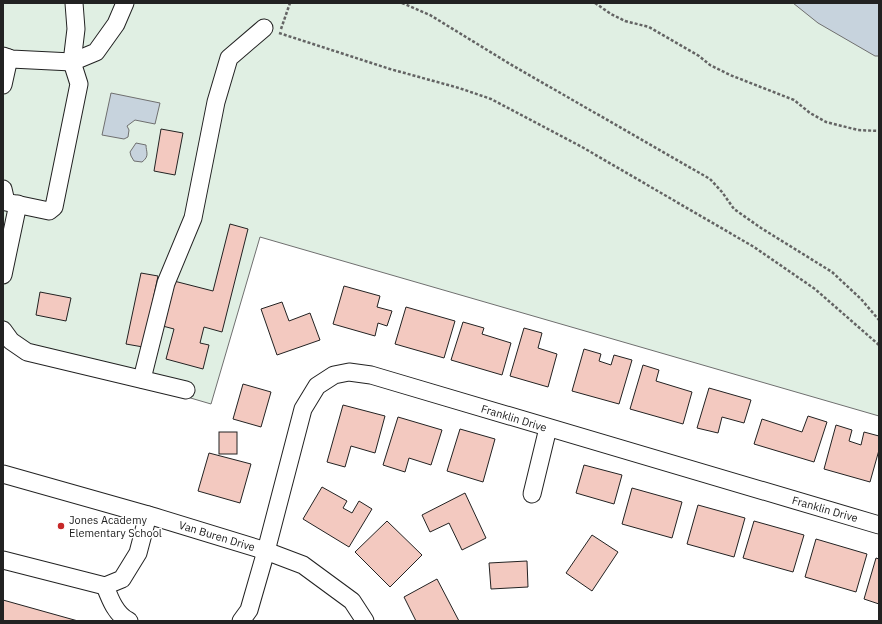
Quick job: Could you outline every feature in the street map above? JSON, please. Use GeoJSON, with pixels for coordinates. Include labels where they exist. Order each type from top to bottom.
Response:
{"type":"FeatureCollection","features":[{"type":"Feature","properties":{"kind":"street"},"geometry":{"type":"LineString","coordinates":[[3,189],[6,202],[49,211],[54,207],[79,84],[72,62],[76,29],[74,3]]}},
{"type":"Feature","properties":{"kind":"street"},"geometry":{"type":"LineString","coordinates":[[3,85],[6,57],[72,62],[96,52],[116,24],[125,3]]}},
{"type":"Feature","properties":{"kind":"street"},"geometry":{"type":"LineString","coordinates":[[142,379],[166,283],[192,218],[216,102],[230,58],[271,30]]}},
{"type":"Feature","properties":{"kind":"street"},"geometry":{"type":"LineString","coordinates":[[3,275],[18,204]]}},
{"type":"Feature","properties":{"kind":"street"},"geometry":{"type":"LineString","coordinates":[[3,330],[11,342],[27,352],[186,390]]}},
{"type":"Feature","properties":{"kind":"street","name":"Franklin Drive"},"geometry":{"type":"LineString","coordinates":[[241,621],[248,610],[266,551],[303,409],[317,386],[334,375],[349,372],[371,375],[879,525]]}},
{"type":"Feature","properties":{"kind":"street"},"geometry":{"type":"LineString","coordinates":[[532,494],[548,428]]}},
{"type":"Feature","properties":{"kind":"street","name":"Van Buren Drive"},"geometry":{"type":"LineString","coordinates":[[3,474],[148,515],[266,551],[303,565],[352,601],[365,621]]}},
{"type":"Feature","properties":{"kind":"street"},"geometry":{"type":"LineString","coordinates":[[3,560],[105,586],[122,579],[138,553],[148,515]]}},
{"type":"Feature","properties":{"kind":"street"},"geometry":{"type":"LineString","coordinates":[[105,586],[112,603],[124,619],[129,621]]}},
{"type":"Feature","properties":{"kind":"path"},"geometry":{"type":"LineString","coordinates":[[290,3],[271,30],[390,69],[459,88],[490,99],[582,147],[754,247],[815,289],[879,345]]}},
{"type":"Feature","properties":{"kind":"path"},"geometry":{"type":"LineString","coordinates":[[402,3],[430,15],[510,64],[710,179],[722,192],[734,209],[761,228],[832,272],[861,299],[879,320]]}},
{"type":"Feature","properties":{"kind":"path"},"geometry":{"type":"LineString","coordinates":[[595,3],[611,14],[649,27],[699,56],[710,65],[730,75],[794,100],[810,113],[826,122],[858,130],[879,131]]}},
{"type":"Feature","properties":{"kind":"green space"},"geometry":{"type":"Polygon","coordinates":[[[3,3],[879,3],[879,416],[260,237],[211,404],[3,343],[3,3]]]}},
{"type":"Feature","properties":{"kind":"shaded area"},"geometry":{"type":"Polygon","coordinates":[[[793,3],[879,3],[879,56],[875,56],[818,23],[793,3]]]}},
{"type":"Feature","properties":{"kind":"shaded area"},"geometry":{"type":"Polygon","coordinates":[[[111,93],[160,103],[155,124],[135,120],[127,126],[129,130],[128,137],[124,139],[102,135],[111,93]]]}},
{"type":"Feature","properties":{"kind":"shaded area"},"geometry":{"type":"Polygon","coordinates":[[[136,143],[146,145],[147,156],[142,162],[134,161],[131,156],[130,152],[136,143]]]}},
{"type":"Feature","properties":{"kind":"building"},"geometry":{"type":"Polygon","coordinates":[[[161,129],[183,133],[175,175],[154,171],[161,129]]]}},
{"type":"Feature","properties":{"kind":"building"},"geometry":{"type":"Polygon","coordinates":[[[230,224],[248,229],[222,332],[204,327],[200,343],[209,345],[203,369],[166,359],[174,329],[159,325],[170,280],[213,291],[230,224]]]}},
{"type":"Feature","properties":{"kind":"building"},"geometry":{"type":"Polygon","coordinates":[[[141,273],[158,276],[143,347],[126,344],[141,273]]]}},
{"type":"Feature","properties":{"kind":"building"},"geometry":{"type":"Polygon","coordinates":[[[344,286],[380,296],[377,307],[392,311],[387,326],[378,323],[375,336],[333,324],[344,286]]]}},
{"type":"Feature","properties":{"kind":"building"},"geometry":{"type":"Polygon","coordinates":[[[40,292],[71,298],[66,321],[36,315],[40,292]]]}},
{"type":"Feature","properties":{"kind":"building"},"geometry":{"type":"Polygon","coordinates":[[[282,302],[289,321],[310,313],[320,340],[277,355],[261,309],[282,302]]]}},
{"type":"Feature","properties":{"kind":"building"},"geometry":{"type":"Polygon","coordinates":[[[406,307],[455,321],[444,358],[395,344],[406,307]]]}},
{"type":"Feature","properties":{"kind":"building"},"geometry":{"type":"Polygon","coordinates":[[[463,322],[484,328],[482,334],[511,343],[502,375],[451,360],[463,322]]]}},
{"type":"Feature","properties":{"kind":"building"},"geometry":{"type":"Polygon","coordinates":[[[524,328],[542,333],[538,348],[557,354],[548,387],[510,376],[524,328]]]}},
{"type":"Feature","properties":{"kind":"building"},"geometry":{"type":"Polygon","coordinates":[[[584,349],[601,354],[599,361],[611,365],[614,355],[632,360],[619,404],[572,391],[584,349]]]}},
{"type":"Feature","properties":{"kind":"building"},"geometry":{"type":"Polygon","coordinates":[[[643,365],[659,370],[656,381],[692,392],[683,424],[630,409],[643,365]]]}},
{"type":"Feature","properties":{"kind":"building"},"geometry":{"type":"Polygon","coordinates":[[[243,384],[271,392],[261,427],[233,419],[243,384]]]}},
{"type":"Feature","properties":{"kind":"building"},"geometry":{"type":"Polygon","coordinates":[[[709,388],[751,400],[744,423],[722,417],[718,433],[697,428],[709,388]]]}},
{"type":"Feature","properties":{"kind":"building"},"geometry":{"type":"Polygon","coordinates":[[[343,405],[385,416],[375,453],[351,446],[345,467],[327,462],[343,405]]]}},
{"type":"Feature","properties":{"kind":"building"},"geometry":{"type":"Polygon","coordinates":[[[808,416],[827,422],[814,462],[754,444],[762,419],[802,432],[808,416]]]}},
{"type":"Feature","properties":{"kind":"building"},"geometry":{"type":"Polygon","coordinates":[[[398,417],[442,430],[431,465],[409,458],[405,472],[383,465],[398,417]]]}},
{"type":"Feature","properties":{"kind":"building"},"geometry":{"type":"Polygon","coordinates":[[[836,425],[852,430],[849,441],[861,445],[864,432],[879,436],[879,450],[870,482],[824,469],[836,425]]]}},
{"type":"Feature","properties":{"kind":"building"},"geometry":{"type":"Polygon","coordinates":[[[460,429],[495,439],[483,482],[447,471],[460,429]]]}},
{"type":"Feature","properties":{"kind":"building"},"geometry":{"type":"Polygon","coordinates":[[[219,432],[237,432],[237,454],[219,454],[219,432]]]}},
{"type":"Feature","properties":{"kind":"building"},"geometry":{"type":"Polygon","coordinates":[[[209,453],[251,464],[240,503],[198,491],[209,453]]]}},
{"type":"Feature","properties":{"kind":"building"},"geometry":{"type":"Polygon","coordinates":[[[584,465],[622,475],[614,504],[576,493],[584,465]]]}},
{"type":"Feature","properties":{"kind":"building"},"geometry":{"type":"Polygon","coordinates":[[[322,487],[347,501],[343,508],[352,513],[359,501],[372,509],[349,547],[303,519],[322,487]]]}},
{"type":"Feature","properties":{"kind":"building"},"geometry":{"type":"Polygon","coordinates":[[[632,488],[682,502],[672,538],[622,524],[632,488]]]}},
{"type":"Feature","properties":{"kind":"building"},"geometry":{"type":"Polygon","coordinates":[[[465,493],[486,538],[462,550],[449,523],[430,532],[422,515],[465,493]]]}},
{"type":"Feature","properties":{"kind":"building"},"geometry":{"type":"Polygon","coordinates":[[[698,505],[745,518],[734,557],[687,544],[698,505]]]}},
{"type":"Feature","properties":{"kind":"building"},"geometry":{"type":"Polygon","coordinates":[[[387,521],[422,555],[390,587],[355,552],[387,521]]]}},
{"type":"Feature","properties":{"kind":"building"},"geometry":{"type":"Polygon","coordinates":[[[754,521],[804,535],[793,572],[743,558],[754,521]]]}},
{"type":"Feature","properties":{"kind":"building"},"geometry":{"type":"Polygon","coordinates":[[[592,535],[618,552],[592,591],[566,573],[592,535]]]}},
{"type":"Feature","properties":{"kind":"building"},"geometry":{"type":"Polygon","coordinates":[[[816,539],[867,554],[856,592],[805,577],[816,539]]]}},
{"type":"Feature","properties":{"kind":"building"},"geometry":{"type":"Polygon","coordinates":[[[876,558],[879,559],[879,604],[864,599],[876,558]]]}},
{"type":"Feature","properties":{"kind":"building"},"geometry":{"type":"Polygon","coordinates":[[[527,561],[528,587],[491,589],[489,563],[527,561]]]}},
{"type":"Feature","properties":{"kind":"building"},"geometry":{"type":"Polygon","coordinates":[[[437,579],[459,621],[416,621],[404,597],[437,579]]]}},
{"type":"Feature","properties":{"kind":"building"},"geometry":{"type":"Polygon","coordinates":[[[3,600],[78,621],[3,621],[3,600]]]}},
{"type":"Feature","properties":{"kind":"place","name":"Jones Academy Elementary School"},"geometry":{"type":"Point","coordinates":[61,526]}}]}
